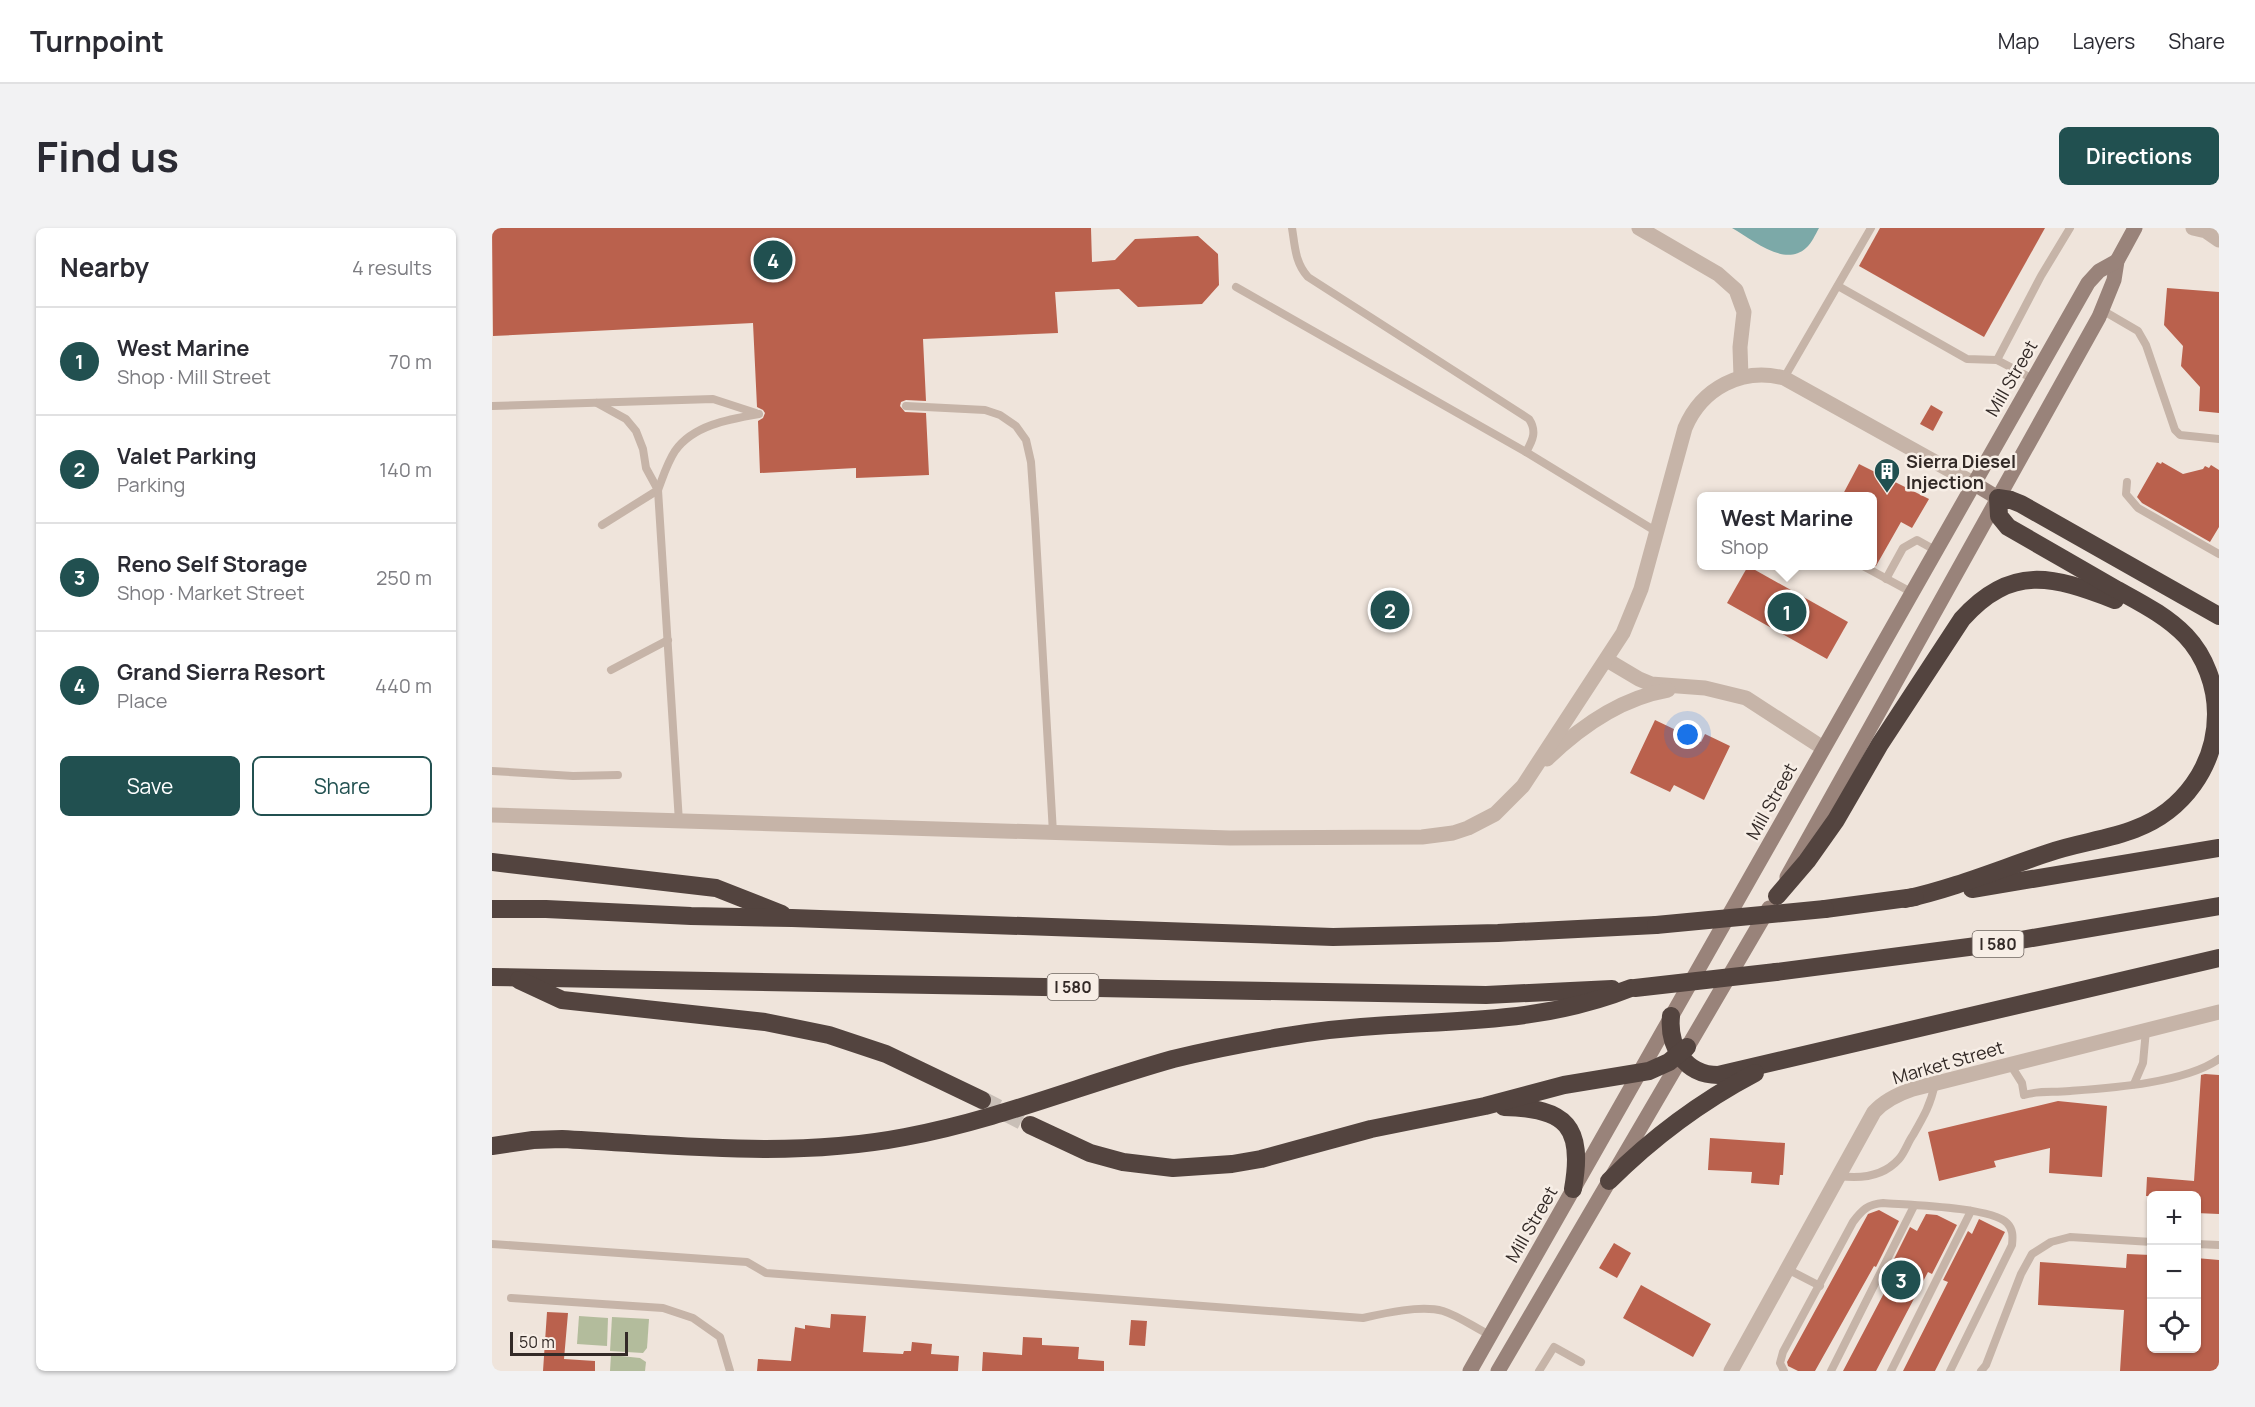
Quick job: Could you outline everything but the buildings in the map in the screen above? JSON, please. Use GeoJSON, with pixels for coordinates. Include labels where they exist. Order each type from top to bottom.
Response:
{"type":"FeatureCollection","features":[{"type":"Feature","properties":{"kind":"highway"},"geometry":{"type":"LineString","coordinates":[[1905,899],[1956,886],[2054,851],[2135,830],[2165,814],[2188,792],[2198,779],[2211,750],[2216,722],[2214,694],[2205,664],[2187,637],[2162,615],[2008,527],[1999,516],[1998,498],[2021,504],[2219,616]]}},
{"type":"Feature","properties":{"kind":"highway"},"geometry":{"type":"LineString","coordinates":[[1777,896],[1821,842],[1885,735],[1937,656],[1962,619],[1982,599],[2019,581],[2048,579],[2078,585],[2162,615]]}},
{"type":"Feature","properties":{"kind":"highway"},"geometry":{"type":"LineString","coordinates":[[492,909],[1333,937],[1498,933],[1656,925],[1825,909],[2048,878],[2219,848]]}},
{"type":"Feature","properties":{"kind":"highway"},"geometry":{"type":"LineString","coordinates":[[492,862],[716,888],[792,918]]}},
{"type":"Feature","properties":{"kind":"highway","name":"I 580"},"geometry":{"type":"LineString","coordinates":[[492,976],[1486,995],[1633,988],[1776,972],[2015,941],[2219,906]]}},
{"type":"Feature","properties":{"kind":"highway"},"geometry":{"type":"LineString","coordinates":[[1671,1016],[1671,1036],[1682,1053],[1697,1071],[1718,1075],[2219,958]]}},
{"type":"Feature","properties":{"kind":"highway"},"geometry":{"type":"LineString","coordinates":[[512,977],[562,1000],[765,1022],[829,1035],[886,1054],[982,1100]]}},
{"type":"Feature","properties":{"kind":"highway"},"geometry":{"type":"LineString","coordinates":[[492,1146],[533,1140],[562,1139],[752,1150],[806,1149],[864,1144],[965,1124],[1167,1061],[1249,1042],[1389,1025],[1449,1023],[1535,1015],[1599,1001],[1633,988]]}},
{"type":"Feature","properties":{"kind":"highway"},"geometry":{"type":"LineString","coordinates":[[1030,1125],[1090,1153],[1123,1162],[1156,1167],[1203,1167],[1261,1159],[1371,1129],[1485,1106],[1564,1085],[1639,1074],[1659,1067],[1682,1053]]}},
{"type":"Feature","properties":{"kind":"highway"},"geometry":{"type":"LineString","coordinates":[[1609,1181],[1652,1140],[1699,1106],[1758,1072],[1804,1054]]}},
{"type":"Feature","properties":{"kind":"highway"},"geometry":{"type":"LineString","coordinates":[[1485,1106],[1536,1109],[1560,1119],[1571,1132],[1577,1147],[1578,1158],[1573,1189]]}},
{"type":"Feature","properties":{"kind":"main road","name":"Mill Street"},"geometry":{"type":"LineString","coordinates":[[1497,1371],[1682,1053],[1777,896],[2102,310],[2114,280],[2117,261],[2135,228]]}},
{"type":"Feature","properties":{"kind":"main road","name":"Mill Street"},"geometry":{"type":"LineString","coordinates":[[1470,1371],[2088,283],[2099,271],[2117,261]]}},
{"type":"Feature","properties":{"kind":"main road"},"geometry":{"type":"LineString","coordinates":[[1973,483],[1998,498]]}},
{"type":"Feature","properties":{"kind":"street"},"geometry":{"type":"LineString","coordinates":[[1639,228],[1718,274],[1736,290],[1744,312],[1740,347],[1742,377]]}},
{"type":"Feature","properties":{"kind":"street"},"geometry":{"type":"LineString","coordinates":[[1523,786],[1607,660],[1631,617],[1690,417],[1714,390],[1742,377],[1764,374],[1784,378],[1973,483]]}},
{"type":"Feature","properties":{"kind":"street"},"geometry":{"type":"LineString","coordinates":[[1607,660],[1651,684],[1718,690],[1746,698],[1823,748]]}},
{"type":"Feature","properties":{"kind":"street"},"geometry":{"type":"LineString","coordinates":[[492,814],[680,822],[1230,838],[1422,837],[1453,833],[1484,821],[1505,806],[1538,769],[1571,738],[1613,710],[1645,695],[1691,687]]}},
{"type":"Feature","properties":{"kind":"street","name":"Market Street"},"geometry":{"type":"LineString","coordinates":[[1731,1371],[1874,1112],[1882,1103],[1898,1094],[1935,1083],[2219,1012]]}},
{"type":"Feature","properties":{"kind":"lane"},"geometry":{"type":"LineString","coordinates":[[1293,228],[1296,255],[1308,277],[1529,419],[1534,432],[1532,442],[1526,452]]}},
{"type":"Feature","properties":{"kind":"lane"},"geometry":{"type":"LineString","coordinates":[[1784,378],[1870,228]]}},
{"type":"Feature","properties":{"kind":"lane"},"geometry":{"type":"LineString","coordinates":[[1997,360],[2041,276],[2070,228]]}},
{"type":"Feature","properties":{"kind":"lane"},"geometry":{"type":"LineString","coordinates":[[1838,286],[1967,359],[1997,360],[2033,379]]}},
{"type":"Feature","properties":{"kind":"lane"},"geometry":{"type":"LineString","coordinates":[[1236,287],[1526,452],[1657,532]]}},
{"type":"Feature","properties":{"kind":"lane"},"geometry":{"type":"LineString","coordinates":[[2102,310],[2138,331],[2148,352],[2175,430],[2180,435],[2219,439]]}},
{"type":"Feature","properties":{"kind":"lane"},"geometry":{"type":"LineString","coordinates":[[492,406],[713,399],[759,414],[722,421],[695,433],[676,450],[658,490],[680,822]]}},
{"type":"Feature","properties":{"kind":"lane"},"geometry":{"type":"LineString","coordinates":[[594,402],[626,419],[636,431],[643,449],[646,468],[658,490]]}},
{"type":"Feature","properties":{"kind":"lane"},"geometry":{"type":"LineString","coordinates":[[906,406],[985,410],[1008,420],[1016,426],[1026,440],[1031,462],[1035,519],[1053,833]]}},
{"type":"Feature","properties":{"kind":"lane"},"geometry":{"type":"LineString","coordinates":[[2127,482],[2126,494],[2138,508],[2219,554]]}},
{"type":"Feature","properties":{"kind":"lane"},"geometry":{"type":"LineString","coordinates":[[602,525],[658,490]]}},
{"type":"Feature","properties":{"kind":"lane"},"geometry":{"type":"LineString","coordinates":[[1886,579],[1903,548],[1917,540],[1935,550]]}},
{"type":"Feature","properties":{"kind":"lane"},"geometry":{"type":"LineString","coordinates":[[1870,570],[1911,592]]}},
{"type":"Feature","properties":{"kind":"lane"},"geometry":{"type":"LineString","coordinates":[[611,670],[668,640]]}},
{"type":"Feature","properties":{"kind":"lane"},"geometry":{"type":"LineString","coordinates":[[492,771],[618,776]]}},
{"type":"Feature","properties":{"kind":"lane"},"geometry":{"type":"LineString","coordinates":[[2134,1084],[2143,1063],[2146,1030]]}},
{"type":"Feature","properties":{"kind":"lane"},"geometry":{"type":"LineString","coordinates":[[2010,1065],[2022,1083],[2024,1095],[2038,1090],[2057,1092],[2134,1084],[2190,1073],[2219,1059]]}},
{"type":"Feature","properties":{"kind":"lane"},"geometry":{"type":"LineString","coordinates":[[1839,1176],[1854,1178],[1871,1176],[1888,1169],[1900,1158],[1928,1110],[1935,1083]]}},
{"type":"Feature","properties":{"kind":"lane"},"geometry":{"type":"LineString","coordinates":[[1784,1371],[1780,1363],[1783,1352],[1861,1211],[1871,1204],[1971,1211],[1995,1216],[2007,1223],[2013,1233],[2012,1245],[1950,1371]]}},
{"type":"Feature","properties":{"kind":"lane"},"geometry":{"type":"LineString","coordinates":[[1831,1371],[1914,1206]]}},
{"type":"Feature","properties":{"kind":"lane"},"geometry":{"type":"LineString","coordinates":[[1891,1371],[1971,1211]]}},
{"type":"Feature","properties":{"kind":"lane"},"geometry":{"type":"LineString","coordinates":[[1981,1371],[1986,1365],[2021,1274],[2032,1254],[2051,1242],[2070,1237],[2147,1242]]}},
{"type":"Feature","properties":{"kind":"lane"},"geometry":{"type":"LineString","coordinates":[[492,1244],[747,1262],[766,1273],[1362,1318],[1422,1310],[1443,1311],[1490,1335]]}},
{"type":"Feature","properties":{"kind":"lane"},"geometry":{"type":"LineString","coordinates":[[2201,1244],[2219,1245]]}},
{"type":"Feature","properties":{"kind":"lane"},"geometry":{"type":"LineString","coordinates":[[1787,1269],[1820,1286]]}},
{"type":"Feature","properties":{"kind":"lane"},"geometry":{"type":"LineString","coordinates":[[511,1298],[663,1308],[693,1318],[720,1337],[730,1371]]}},
{"type":"Feature","properties":{"kind":"lane"},"geometry":{"type":"LineString","coordinates":[[1539,1371],[1554,1347],[1581,1362]]}},
{"type":"Feature","properties":{"kind":"green space"},"geometry":{"type":"Polygon","coordinates":[[[579,1316],[608,1318],[607,1346],[577,1344],[579,1316]]]}},
{"type":"Feature","properties":{"kind":"green space"},"geometry":{"type":"Polygon","coordinates":[[[612,1317],[649,1319],[647,1348],[643,1353],[610,1351],[612,1317]]]}},
{"type":"Feature","properties":{"kind":"green space"},"geometry":{"type":"Polygon","coordinates":[[[611,1355],[640,1358],[646,1362],[645,1371],[610,1371],[611,1355]]]}},
{"type":"Feature","properties":{"kind":"water"},"geometry":{"type":"Polygon","coordinates":[[[1732,228],[1819,228],[1806,248],[1788,255],[1768,250],[1732,228]]]}},
{"type":"Feature","properties":{"kind":"tunnel"},"geometry":{"type":"LineString","coordinates":[[982,1100],[1030,1125]]}},
{"type":"Feature","properties":{"kind":"place","name":"Grand Sierra Resort"},"geometry":{"type":"Point","coordinates":[773,260]}},
{"type":"Feature","properties":{"kind":"place","name":"Sierra Diesel Injection"},"geometry":{"type":"Point","coordinates":[1887,494]}},
{"type":"Feature","properties":{"kind":"place","name":"Valet Parking"},"geometry":{"type":"Point","coordinates":[1390,610]}},
{"type":"Feature","properties":{"kind":"place","name":"West Marine"},"geometry":{"type":"Point","coordinates":[1787,612]}},
{"type":"Feature","properties":{"kind":"place","name":"Reno Self Storage"},"geometry":{"type":"Point","coordinates":[1901,1280]}}]}
